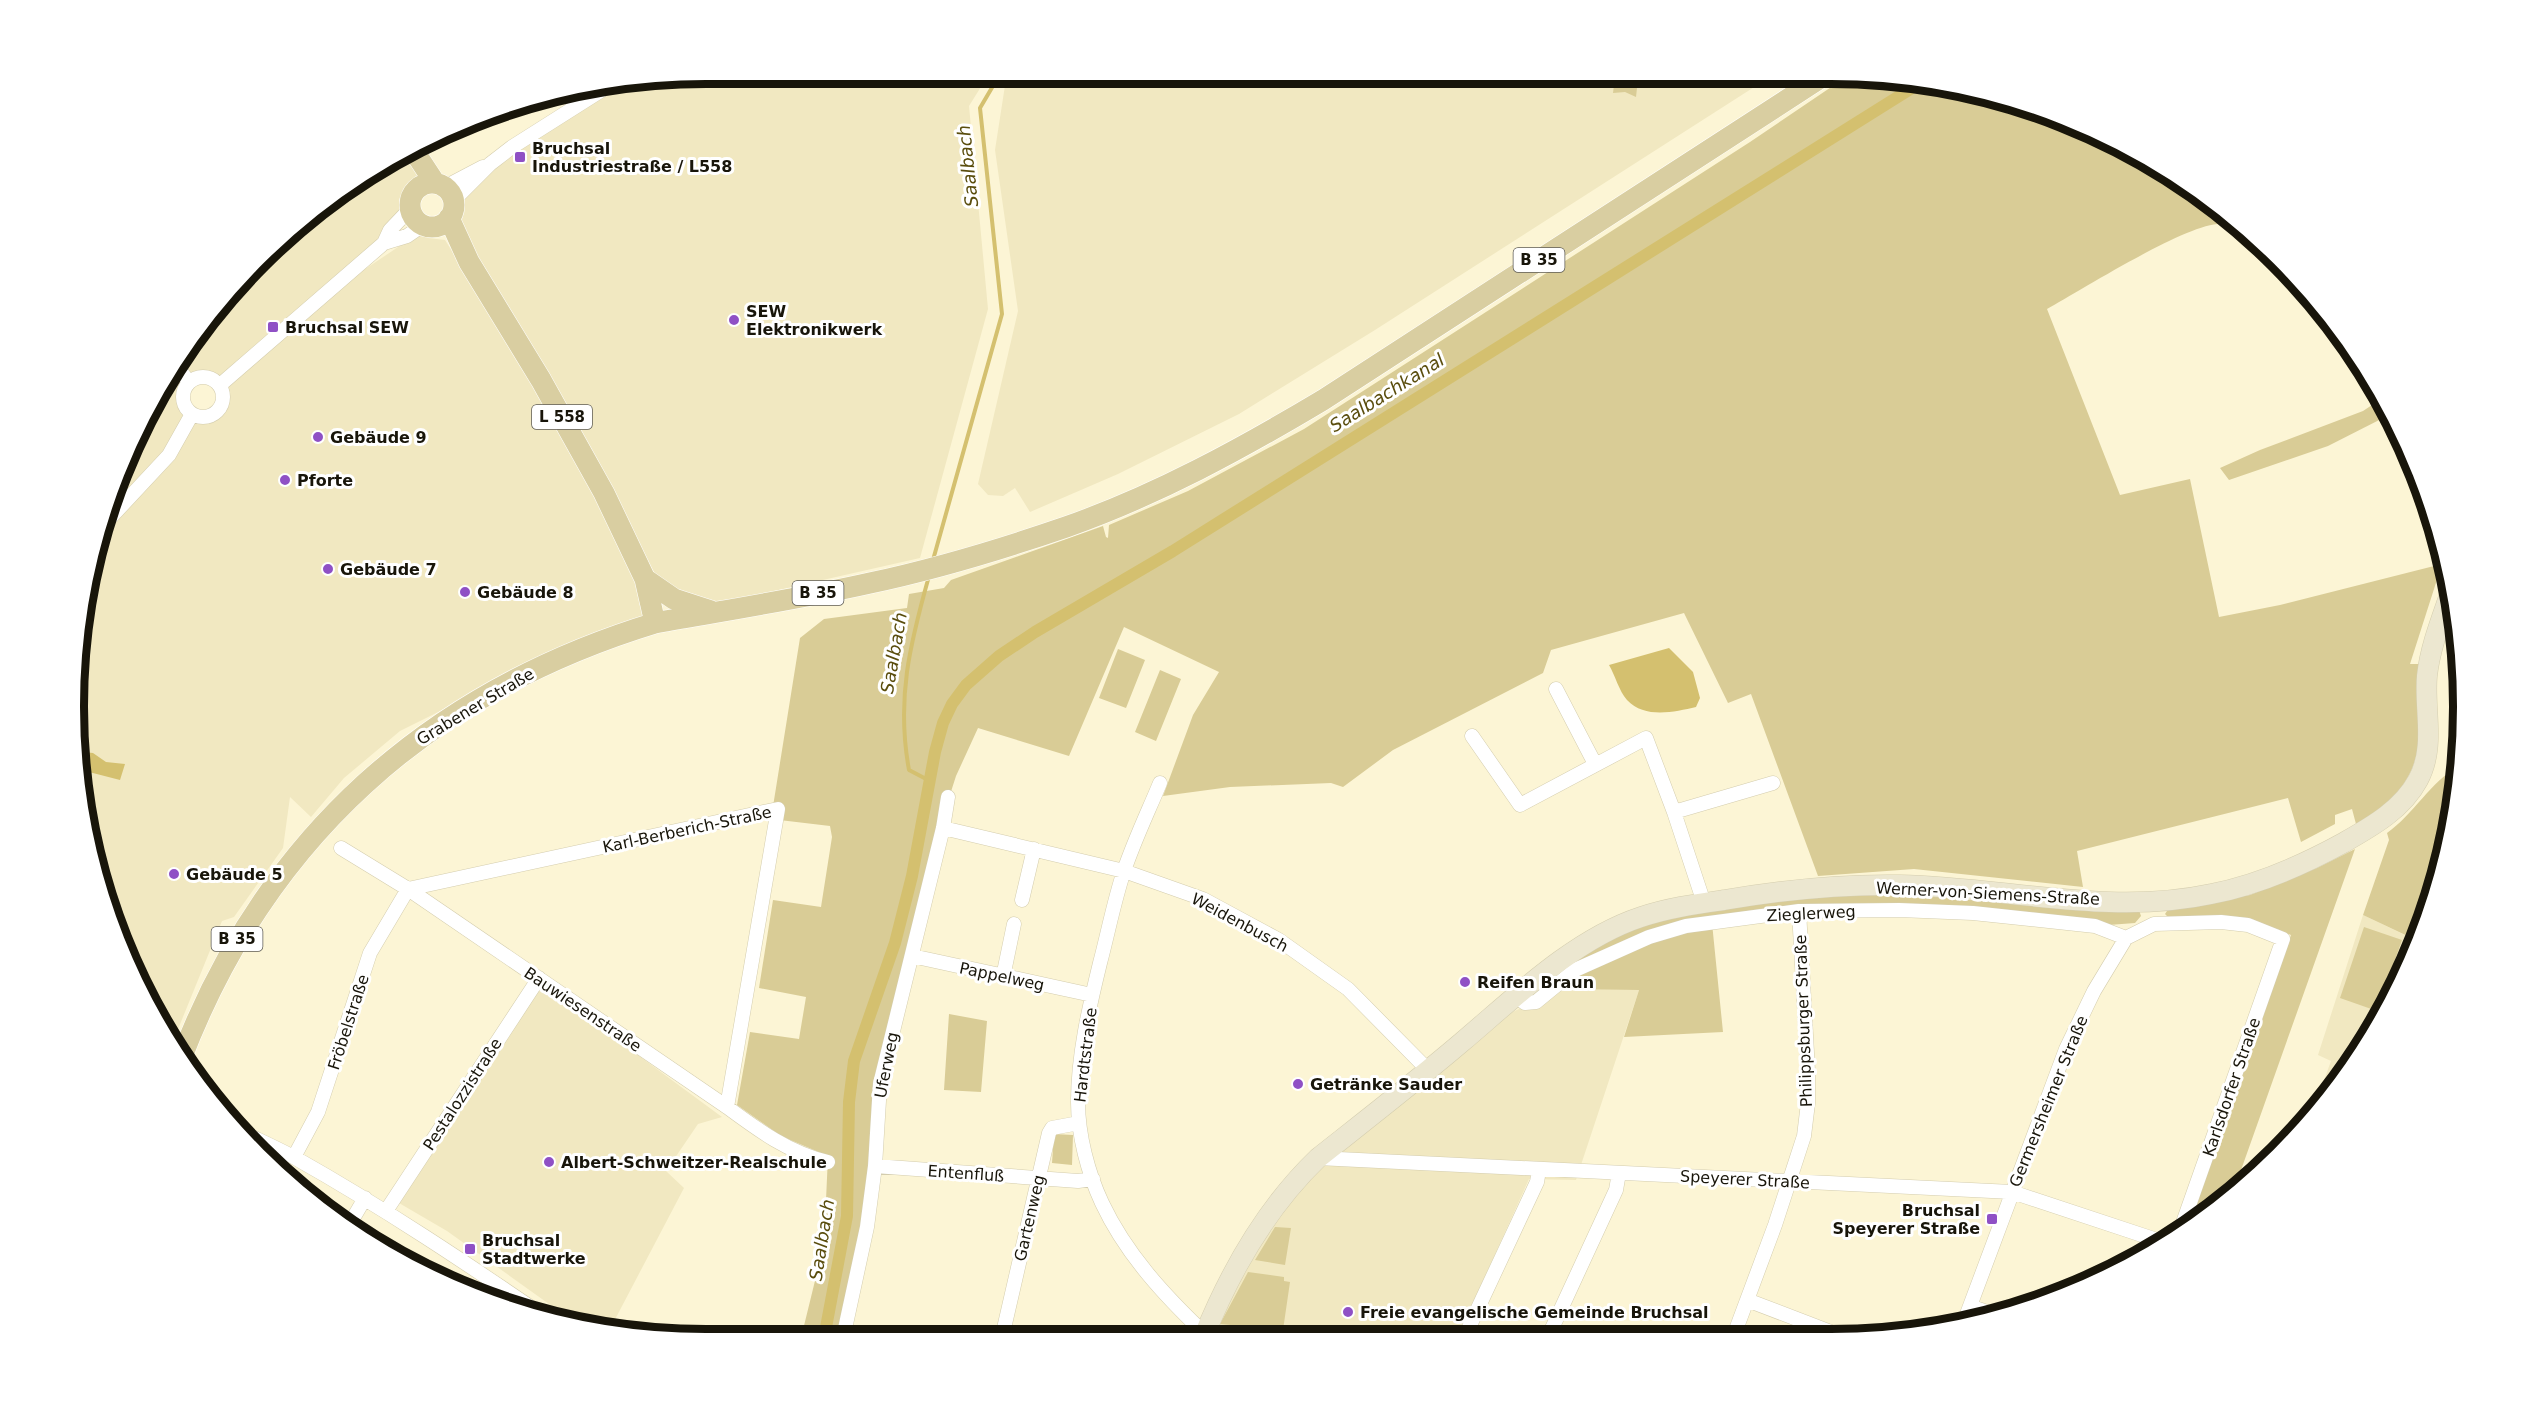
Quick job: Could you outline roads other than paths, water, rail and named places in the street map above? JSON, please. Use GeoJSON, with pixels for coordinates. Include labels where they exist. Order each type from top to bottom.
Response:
{"type":"FeatureCollection","features":[{"type":"Feature","properties":{"kind":"main road","name":"Grabener Straße"},"geometry":{"type":"LineString","coordinates":[[186,1048],[232,948],[271,887],[316,832],[368,780],[415,740],[507,683],[595,643],[655,623],[870,584],[946,564],[1068,526],[1191,474],[1252,442],[1323,400],[1811,84]]}},
{"type":"Feature","properties":{"kind":"main road","name":"L 558"},"geometry":{"type":"LineString","coordinates":[[415,156],[434,205]]}},
{"type":"Feature","properties":{"kind":"main road","name":"L 558"},"geometry":{"type":"LineString","coordinates":[[409,160],[434,205],[565,422],[604,493],[645,579],[655,623]]}},
{"type":"Feature","properties":{"kind":"main road","name":"B 35"},"geometry":{"type":"LineString","coordinates":[[645,579],[674,600],[715,612]]}},
{"type":"Feature","properties":{"kind":"main road","name":"Werner-von-Siemens-Straße"},"geometry":{"type":"LineString","coordinates":[[1207,1329],[1266,1217],[1297,1178],[1318,1158],[1565,957],[1623,924],[1642,916],[1778,891],[1898,885],[2081,899],[2154,901],[2209,895],[2241,887],[2293,868],[2340,845],[2373,825],[2402,802],[2419,778],[2425,764],[2428,747],[2427,679],[2445,610]]}},
{"type":"Feature","properties":{"kind":"street"},"geometry":{"type":"LineString","coordinates":[[384,243],[390,230],[434,205],[512,147],[595,94]]}},
{"type":"Feature","properties":{"kind":"street"},"geometry":{"type":"LineString","coordinates":[[220,385],[384,243],[407,236],[434,205]]}},
{"type":"Feature","properties":{"kind":"street"},"geometry":{"type":"LineString","coordinates":[[182,372],[189,382]]}},
{"type":"Feature","properties":{"kind":"street"},"geometry":{"type":"LineString","coordinates":[[197,377],[206,377],[220,385],[223,400],[217,412],[202,417],[192,414],[186,407],[183,398],[189,382],[197,377]]}},
{"type":"Feature","properties":{"kind":"street"},"geometry":{"type":"LineString","coordinates":[[115,513],[170,455],[192,414]]}},
{"type":"Feature","properties":{"kind":"street"},"geometry":{"type":"LineString","coordinates":[[1556,689],[1595,764]]}},
{"type":"Feature","properties":{"kind":"street"},"geometry":{"type":"LineString","coordinates":[[1472,736],[1520,805],[1646,738],[1674,812],[1704,903]]}},
{"type":"Feature","properties":{"kind":"street","name":"Hardtstraße"},"geometry":{"type":"LineString","coordinates":[[1160,783],[1124,871],[1092,995],[1082,1053],[1078,1101],[1079,1123],[1093,1179],[1102,1202],[1122,1239],[1160,1291],[1198,1329]]}},
{"type":"Feature","properties":{"kind":"street"},"geometry":{"type":"LineString","coordinates":[[1674,812],[1773,783]]}},
{"type":"Feature","properties":{"kind":"street","name":"Uferweg"},"geometry":{"type":"LineString","coordinates":[[845,1329],[867,1227],[875,1166],[880,1084],[943,828],[948,797]]}},
{"type":"Feature","properties":{"kind":"street","name":"Karl-Berberich-Straße"},"geometry":{"type":"LineString","coordinates":[[408,889],[778,809],[727,1107]]}},
{"type":"Feature","properties":{"kind":"street","name":"Weidenbusch"},"geometry":{"type":"LineString","coordinates":[[943,828],[1124,871],[1203,899],[1279,940],[1348,989],[1428,1070]]}},
{"type":"Feature","properties":{"kind":"street","name":"Bauwiesenstraße"},"geometry":{"type":"LineString","coordinates":[[341,848],[408,889],[727,1107],[760,1132],[790,1149],[828,1162]]}},
{"type":"Feature","properties":{"kind":"street"},"geometry":{"type":"LineString","coordinates":[[1022,900],[1034,849]]}},
{"type":"Feature","properties":{"kind":"street","name":"Fröbelstraße"},"geometry":{"type":"LineString","coordinates":[[294,1157],[318,1112],[370,953],[408,889]]}},
{"type":"Feature","properties":{"kind":"street"},"geometry":{"type":"LineString","coordinates":[[2154,901],[2154,924]]}},
{"type":"Feature","properties":{"kind":"street","name":"Zieglerweg"},"geometry":{"type":"LineString","coordinates":[[1515,996],[1525,1003],[1536,1002],[1575,970],[1649,937],[1686,926],[1799,911],[1899,910],[1973,913],[2095,926],[2126,938]]}},
{"type":"Feature","properties":{"kind":"street","name":"Philippsburger Straße"},"geometry":{"type":"LineString","coordinates":[[1736,1329],[1791,1181],[1804,1136],[1808,1103],[1805,989],[1799,911]]}},
{"type":"Feature","properties":{"kind":"street","name":"Germersheimer Straße"},"geometry":{"type":"LineString","coordinates":[[1967,1314],[2075,1029],[2109,963],[2126,938],[2154,924],[2221,921],[2248,925],[2283,939]]}},
{"type":"Feature","properties":{"kind":"street"},"geometry":{"type":"LineString","coordinates":[[1003,976],[1014,924]]}},
{"type":"Feature","properties":{"kind":"street","name":"Karlsdorfer Straße"},"geometry":{"type":"LineString","coordinates":[[2185,1218],[2283,939]]}},
{"type":"Feature","properties":{"kind":"street","name":"Pappelweg"},"geometry":{"type":"LineString","coordinates":[[912,956],[1092,995]]}},
{"type":"Feature","properties":{"kind":"street","name":"Pestalozzistraße"},"geometry":{"type":"LineString","coordinates":[[386,1210],[539,978]]}},
{"type":"Feature","properties":{"kind":"street","name":"Gartenweg"},"geometry":{"type":"LineString","coordinates":[[1004,1329],[1049,1133],[1052,1128],[1079,1123]]}},
{"type":"Feature","properties":{"kind":"street"},"geometry":{"type":"LineString","coordinates":[[259,1140],[386,1210],[522,1301]]}},
{"type":"Feature","properties":{"kind":"street","name":"Speyerer Straße"},"geometry":{"type":"LineString","coordinates":[[1318,1158],[2012,1192],[2153,1239]]}},
{"type":"Feature","properties":{"kind":"street","name":"Entenfluß"},"geometry":{"type":"LineString","coordinates":[[875,1166],[1078,1181],[1093,1179]]}},
{"type":"Feature","properties":{"kind":"street"},"geometry":{"type":"LineString","coordinates":[[1468,1329],[1537,1182],[1539,1170]]}},
{"type":"Feature","properties":{"kind":"street"},"geometry":{"type":"LineString","coordinates":[[1552,1329],[1616,1190],[1619,1173]]}},
{"type":"Feature","properties":{"kind":"street"},"geometry":{"type":"LineString","coordinates":[[353,1218],[365,1198]]}},
{"type":"Feature","properties":{"kind":"street"},"geometry":{"type":"LineString","coordinates":[[1747,1300],[1823,1329]]}},
{"type":"Feature","properties":{"kind":"street"},"geometry":{"type":"LineString","coordinates":[[1970,1306],[1982,1310]]}},
{"type":"Feature","properties":{"kind":"waterway","name":"Saalbach"},"geometry":{"type":"LineString","coordinates":[[933,560],[1002,314],[980,108],[994,84]]}},
{"type":"Feature","properties":{"kind":"waterway","name":"Saalbachkanal"},"geometry":{"type":"LineString","coordinates":[[826,1329],[847,1216],[849,1102],[854,1061],[895,943],[912,876],[935,752],[943,723],[952,704],[966,685],[999,656],[1035,632],[1173,551],[1911,89]]}},
{"type":"Feature","properties":{"kind":"waterway","name":"Saalbach"},"geometry":{"type":"LineString","coordinates":[[929,576],[911,649],[904,719],[909,770],[930,781]]}},
{"type":"Feature","properties":{"kind":"place","name":"Bruchsal Industriestraße / L558"},"geometry":{"type":"Point","coordinates":[520,157]}},
{"type":"Feature","properties":{"kind":"place","name":"SEW Elektronikwerk"},"geometry":{"type":"Point","coordinates":[734,320]}},
{"type":"Feature","properties":{"kind":"place","name":"Bruchsal SEW"},"geometry":{"type":"Point","coordinates":[273,327]}},
{"type":"Feature","properties":{"kind":"place","name":"Gebäude 9"},"geometry":{"type":"Point","coordinates":[318,437]}},
{"type":"Feature","properties":{"kind":"place","name":"Pforte"},"geometry":{"type":"Point","coordinates":[285,480]}},
{"type":"Feature","properties":{"kind":"place","name":"Gebäude 7"},"geometry":{"type":"Point","coordinates":[328,569]}},
{"type":"Feature","properties":{"kind":"place","name":"Gebäude 8"},"geometry":{"type":"Point","coordinates":[465,592]}},
{"type":"Feature","properties":{"kind":"place","name":"Gebäude 5"},"geometry":{"type":"Point","coordinates":[174,874]}},
{"type":"Feature","properties":{"kind":"place","name":"Reifen Braun"},"geometry":{"type":"Point","coordinates":[1465,982]}},
{"type":"Feature","properties":{"kind":"place","name":"Getränke Sauder"},"geometry":{"type":"Point","coordinates":[1298,1084]}},
{"type":"Feature","properties":{"kind":"place","name":"Albert-Schweitzer-Realschule"},"geometry":{"type":"Point","coordinates":[549,1162]}},
{"type":"Feature","properties":{"kind":"place","name":"Bruchsal Speyerer Straße"},"geometry":{"type":"Point","coordinates":[1992,1219]}},
{"type":"Feature","properties":{"kind":"place","name":"Bruchsal Stadtwerke"},"geometry":{"type":"Point","coordinates":[470,1249]}},
{"type":"Feature","properties":{"kind":"place","name":"Freie evangelische Gemeinde Bruchsal"},"geometry":{"type":"Point","coordinates":[1348,1312]}}]}
